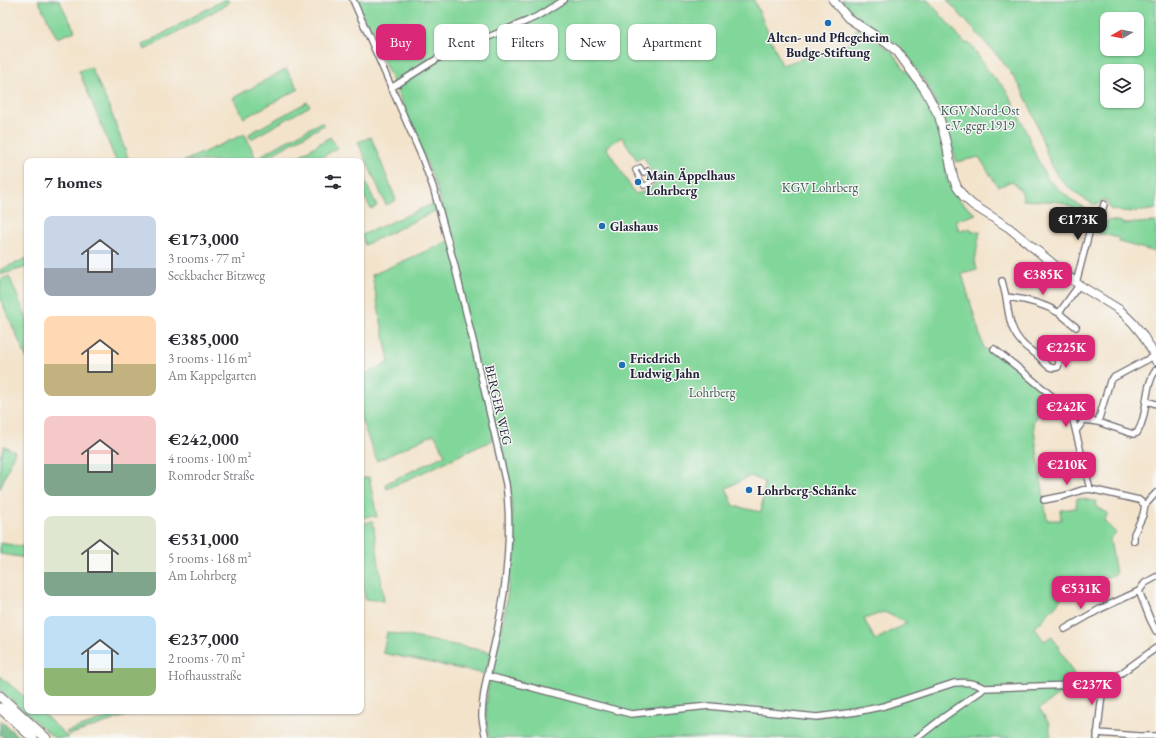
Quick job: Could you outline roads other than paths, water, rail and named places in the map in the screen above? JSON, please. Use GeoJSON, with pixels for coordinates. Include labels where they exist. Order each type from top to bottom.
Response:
{"type":"FeatureCollection","features":[{"type":"Feature","properties":{"kind":"main road"},"geometry":{"type":"LineString","coordinates":[[833,0],[848,18],[897,51],[925,90],[939,116],[953,177],[957,188],[964,197],[973,205],[1008,227],[1078,284],[1112,304],[1128,317],[1142,334],[1155,359]]}},
{"type":"Feature","properties":{"kind":"main road"},"geometry":{"type":"LineString","coordinates":[[0,696],[46,738]]}},
{"type":"Feature","properties":{"kind":"main road"},"geometry":{"type":"LineString","coordinates":[[0,708],[33,738]]}},
{"type":"Feature","properties":{"kind":"street","name":"BERGER WEG"},"geometry":{"type":"LineString","coordinates":[[354,0],[433,186],[454,263],[506,484],[508,500],[506,569],[499,624],[484,692],[482,717],[486,738]]}},
{"type":"Feature","properties":{"kind":"street"},"geometry":{"type":"LineString","coordinates":[[391,88],[440,57],[527,21],[542,14],[564,0]]}},
{"type":"Feature","properties":{"kind":"street"},"geometry":{"type":"LineString","coordinates":[[640,167],[644,173],[648,170],[654,180],[644,186],[635,170],[640,167]]}},
{"type":"Feature","properties":{"kind":"street"},"geometry":{"type":"LineString","coordinates":[[1059,313],[1078,284],[1090,229],[1101,215],[1104,204]]}},
{"type":"Feature","properties":{"kind":"street"},"geometry":{"type":"LineString","coordinates":[[1002,281],[1014,333],[1027,348],[1037,354]]}},
{"type":"Feature","properties":{"kind":"street"},"geometry":{"type":"LineString","coordinates":[[1006,297],[1041,305],[1059,313],[1076,327]]}},
{"type":"Feature","properties":{"kind":"street"},"geometry":{"type":"LineString","coordinates":[[994,349],[1071,412],[1084,420],[1098,422],[1135,434],[1139,429],[1151,383],[1156,370]]}},
{"type":"Feature","properties":{"kind":"street"},"geometry":{"type":"LineString","coordinates":[[1098,422],[1110,381],[1113,378],[1155,359]]}},
{"type":"Feature","properties":{"kind":"street"},"geometry":{"type":"LineString","coordinates":[[1147,401],[1156,404]]}},
{"type":"Feature","properties":{"kind":"street"},"geometry":{"type":"LineString","coordinates":[[1071,412],[1090,489]]}},
{"type":"Feature","properties":{"kind":"street"},"geometry":{"type":"LineString","coordinates":[[1076,431],[1084,420]]}},
{"type":"Feature","properties":{"kind":"street"},"geometry":{"type":"LineString","coordinates":[[1044,500],[1090,489],[1139,500],[1145,505]]}},
{"type":"Feature","properties":{"kind":"street"},"geometry":{"type":"LineString","coordinates":[[1134,541],[1134,534],[1143,515],[1145,505],[1156,492]]}},
{"type":"Feature","properties":{"kind":"street"},"geometry":{"type":"LineString","coordinates":[[1065,629],[1100,609],[1139,591],[1145,583],[1156,577]]}},
{"type":"Feature","properties":{"kind":"street"},"geometry":{"type":"LineString","coordinates":[[1139,591],[1156,631]]}},
{"type":"Feature","properties":{"kind":"street"},"geometry":{"type":"LineString","coordinates":[[1156,648],[1106,684],[1102,694],[1097,736],[1156,736]]}},
{"type":"Feature","properties":{"kind":"street"},"geometry":{"type":"LineString","coordinates":[[488,676],[631,714],[709,706],[817,717],[856,712],[884,706],[954,683],[966,682],[984,688],[1106,684]]}},
{"type":"Feature","properties":{"kind":"street"},"geometry":{"type":"LineString","coordinates":[[918,738],[984,688]]}},
{"type":"Feature","properties":{"kind":"place","name":"Alten- und Pflegeheim Budge-Stiftung"},"geometry":{"type":"Point","coordinates":[828,23]}},
{"type":"Feature","properties":{"kind":"place","name":"Main Äppelhaus Lohrberg"},"geometry":{"type":"Point","coordinates":[638,182]}},
{"type":"Feature","properties":{"kind":"place","name":"Glashaus"},"geometry":{"type":"Point","coordinates":[602,226]}},
{"type":"Feature","properties":{"kind":"place","name":"Friedrich Ludwig Jahn"},"geometry":{"type":"Point","coordinates":[622,365]}},
{"type":"Feature","properties":{"kind":"place","name":"Lohrberg-Schänke"},"geometry":{"type":"Point","coordinates":[749,490]}},
{"type":"Feature","properties":{"kind":"park label","name":"KGV Nord-Ost e.V.,gegr.1919"},"geometry":{"type":"Point","coordinates":[980,118]}},
{"type":"Feature","properties":{"kind":"park label","name":"KGV Lohrberg"},"geometry":{"type":"Point","coordinates":[820,187]}},
{"type":"Feature","properties":{"kind":"park label","name":"Lohrberg"},"geometry":{"type":"Point","coordinates":[712,392]}}]}
